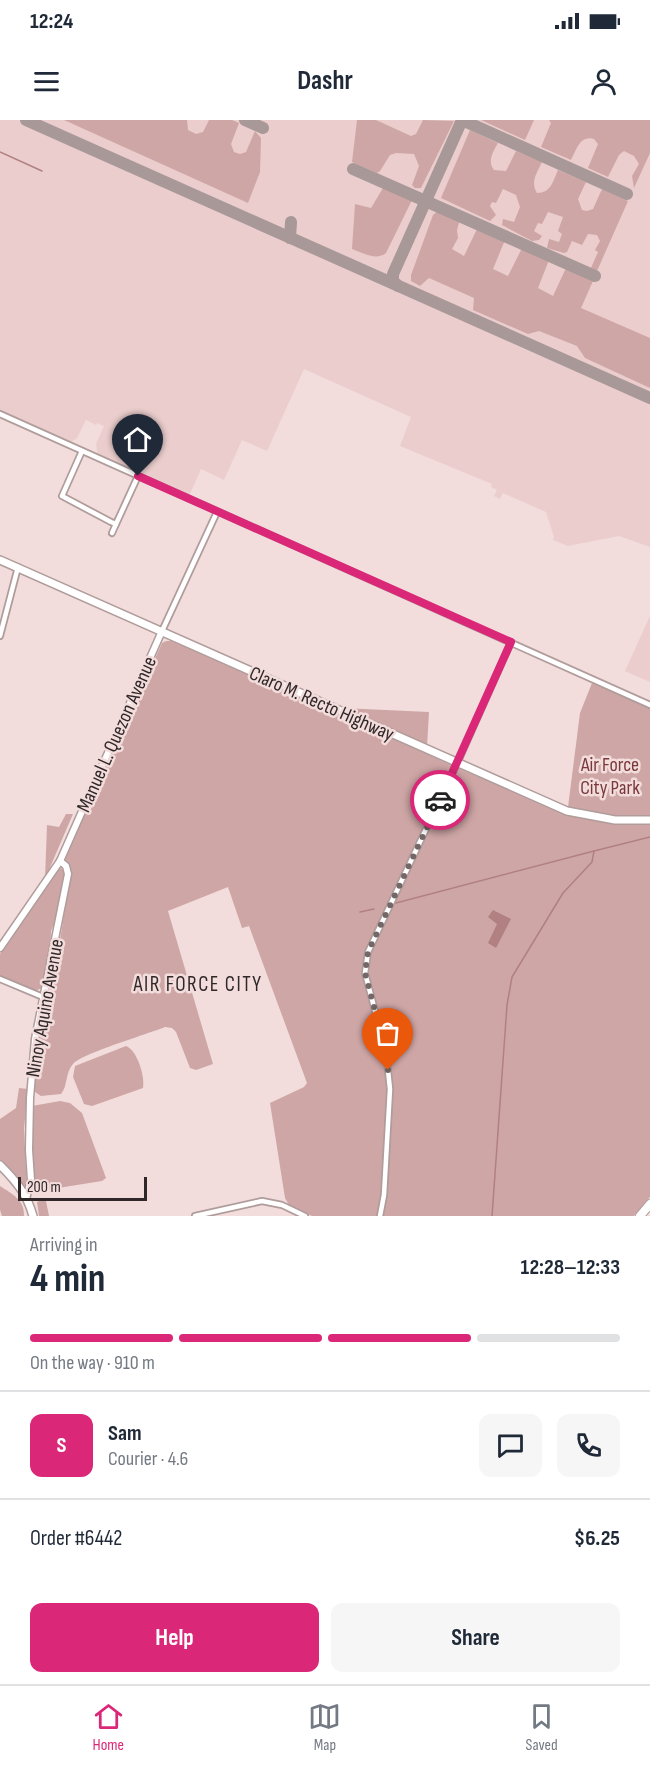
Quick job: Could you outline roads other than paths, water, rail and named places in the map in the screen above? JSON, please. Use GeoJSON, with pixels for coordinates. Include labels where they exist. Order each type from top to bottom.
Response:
{"type":"FeatureCollection","features":[{"type":"Feature","properties":{"kind":"main road","name":"Claro M. Recto Highway"},"geometry":{"type":"LineString","coordinates":[[0,560],[17,574],[162,631],[567,811],[615,820],[650,820]]}},
{"type":"Feature","properties":{"kind":"main road"},"geometry":{"type":"LineString","coordinates":[[0,1165],[19,1184],[28,1198]]}},
{"type":"Feature","properties":{"kind":"main road","name":"Ninoy Aquino Avenue"},"geometry":{"type":"LineString","coordinates":[[28,1198],[33,1216]]}},
{"type":"Feature","properties":{"kind":"main road"},"geometry":{"type":"LineString","coordinates":[[640,1216],[650,1204]]}},
{"type":"Feature","properties":{"kind":"street"},"geometry":{"type":"LineString","coordinates":[[0,414],[650,705]]}},
{"type":"Feature","properties":{"kind":"street"},"geometry":{"type":"LineString","coordinates":[[82,451],[62,494],[63,498],[116,524]]}},
{"type":"Feature","properties":{"kind":"street"},"geometry":{"type":"LineString","coordinates":[[112,532],[138,476]]}},
{"type":"Feature","properties":{"kind":"street","name":"Manuel L. Quezon Avenue"},"geometry":{"type":"LineString","coordinates":[[0,948],[60,861],[217,512]]}},
{"type":"Feature","properties":{"kind":"street"},"geometry":{"type":"LineString","coordinates":[[0,636],[17,574]]}},
{"type":"Feature","properties":{"kind":"street"},"geometry":{"type":"LineString","coordinates":[[380,1216],[384,1195],[390,1089],[386,1052],[366,981],[365,966],[368,952],[457,764],[511,642]]}},
{"type":"Feature","properties":{"kind":"street","name":"Ninoy Aquino Avenue"},"geometry":{"type":"LineString","coordinates":[[28,1198],[31,1180],[29,1150],[31,1075],[35,1039],[68,874],[66,866],[60,861]]}},
{"type":"Feature","properties":{"kind":"street"},"geometry":{"type":"LineString","coordinates":[[0,979],[43,997]]}},
{"type":"Feature","properties":{"kind":"street"},"geometry":{"type":"LineString","coordinates":[[195,1216],[262,1201],[282,1205],[305,1216]]}},
{"type":"Feature","properties":{"kind":"waterway"},"geometry":{"type":"LineString","coordinates":[[0,152],[42,171]]}},
{"type":"Feature","properties":{"kind":"waterway"},"geometry":{"type":"LineString","coordinates":[[492,1216],[507,1005],[512,977],[563,893],[592,862],[594,851],[650,837]]}},
{"type":"Feature","properties":{"kind":"waterway"},"geometry":{"type":"LineString","coordinates":[[396,903],[594,851]]}},
{"type":"Feature","properties":{"kind":"waterway"},"geometry":{"type":"LineString","coordinates":[[360,912],[374,909]]}},
{"type":"Feature","properties":{"kind":"district","name":"AIR FORCE CITY"},"geometry":{"type":"Point","coordinates":[198,984]}},
{"type":"Feature","properties":{"kind":"park label","name":"Air Force City Park"},"geometry":{"type":"Point","coordinates":[610,776]}}]}
